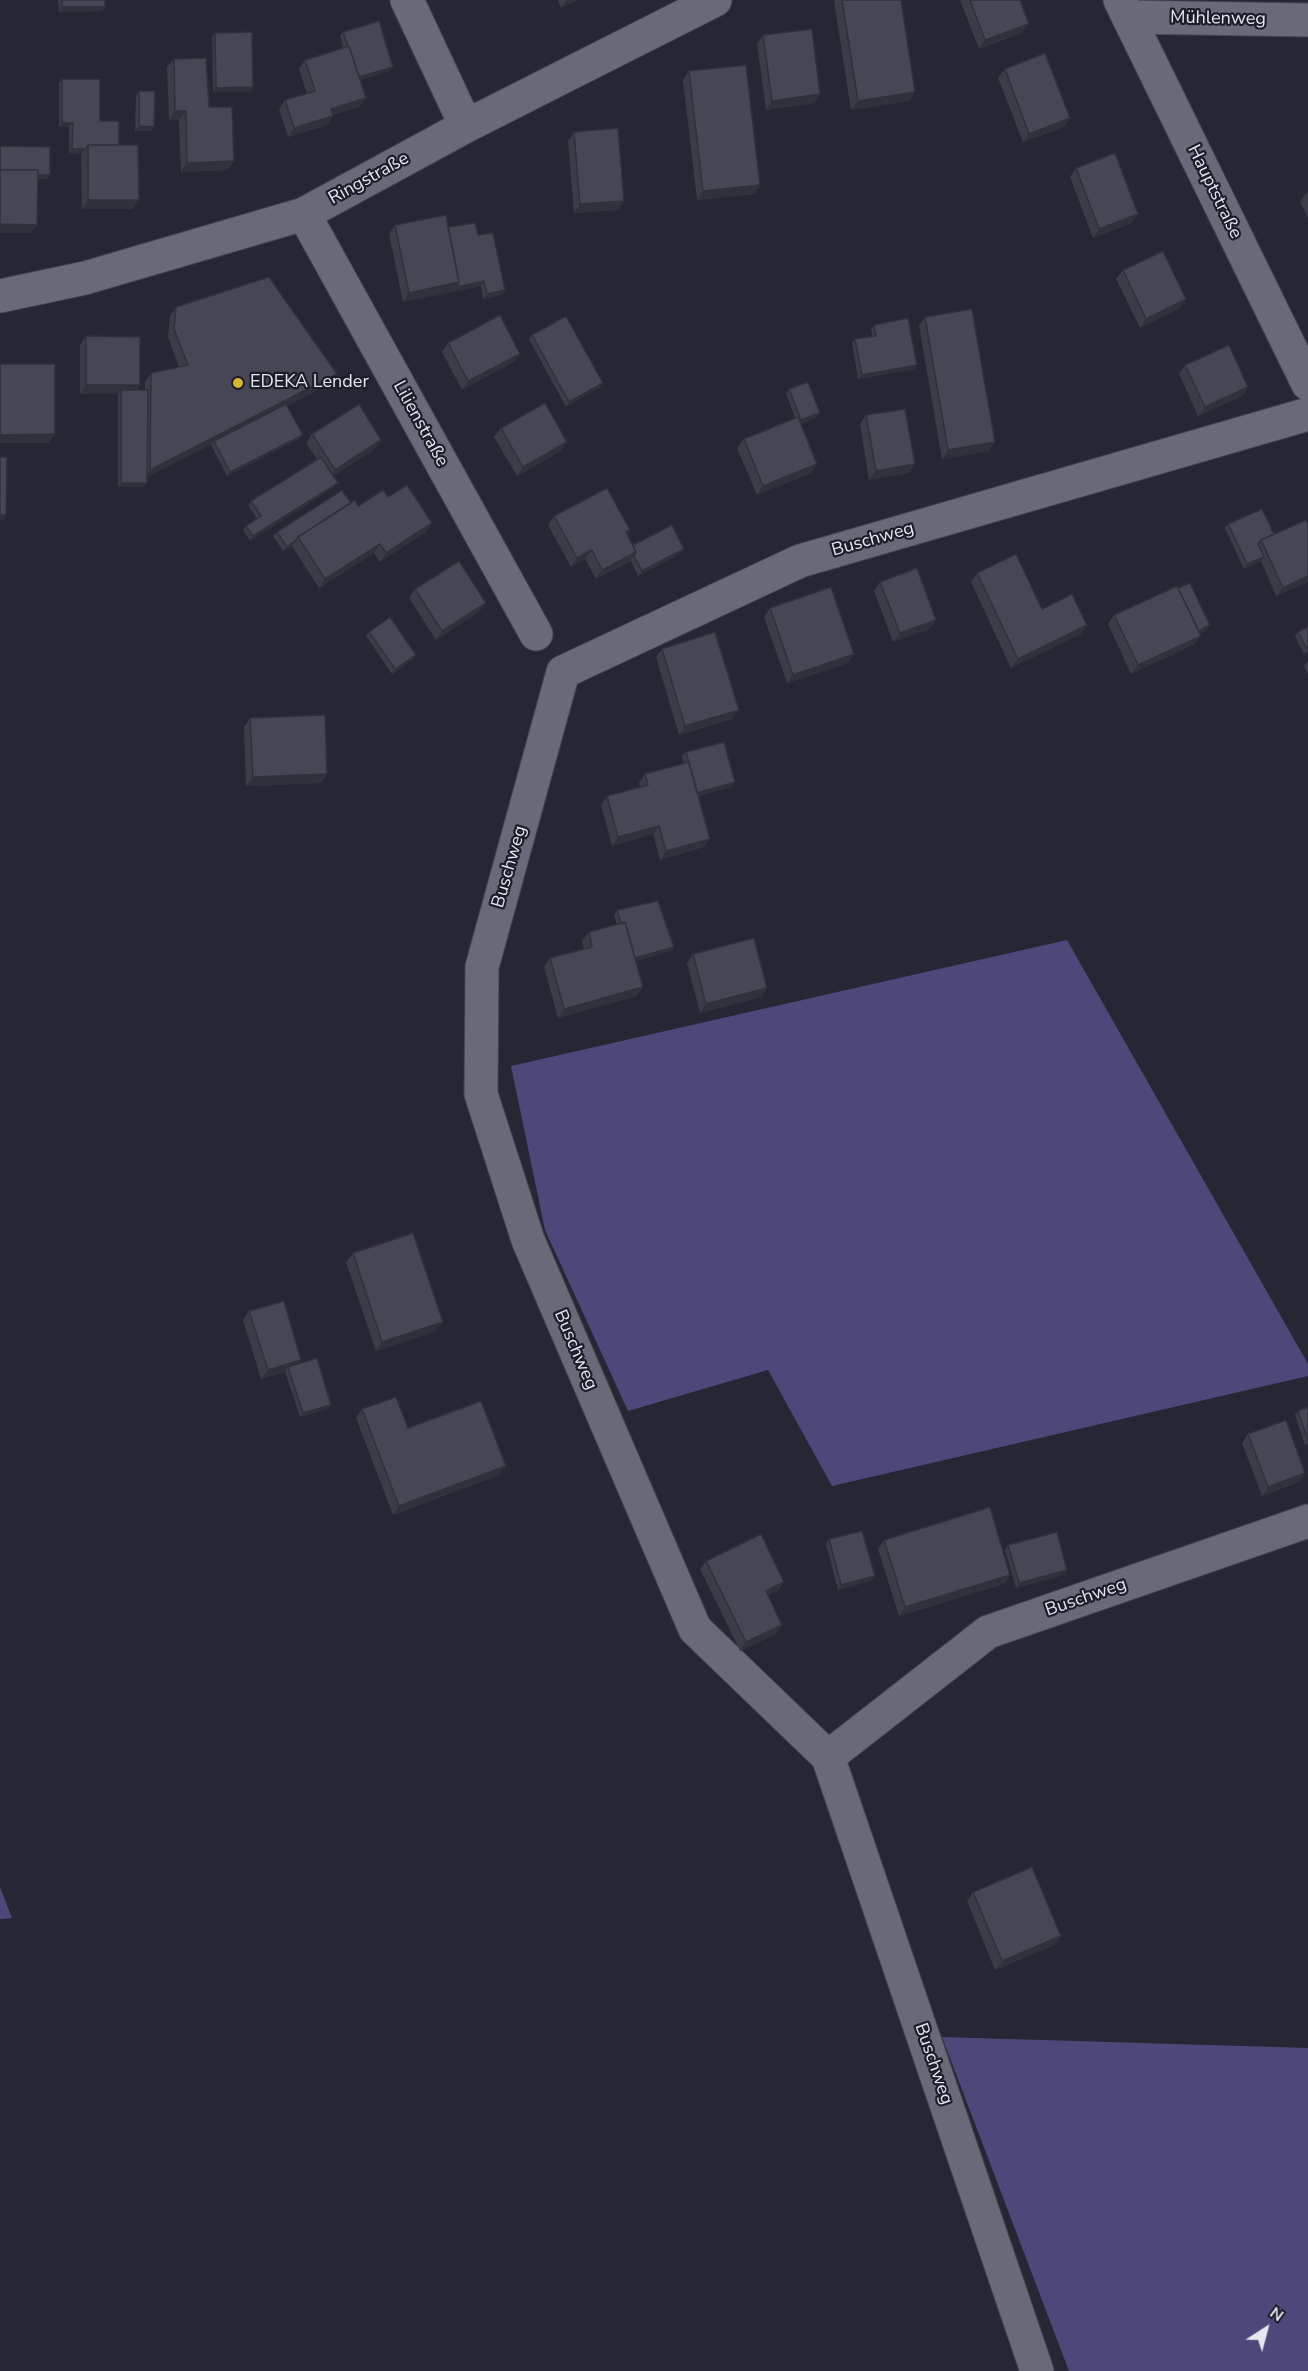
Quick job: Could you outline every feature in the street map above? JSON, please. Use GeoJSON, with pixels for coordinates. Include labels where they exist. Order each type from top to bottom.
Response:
{"type":"FeatureCollection","features":[{"type":"Feature","properties":{"kind":"street"},"geometry":{"type":"LineString","coordinates":[[407,0],[466,126]]}},
{"type":"Feature","properties":{"kind":"street","name":"Ringstraße"},"geometry":{"type":"LineString","coordinates":[[0,296],[85,278],[304,214],[466,126],[715,0]]}},
{"type":"Feature","properties":{"kind":"street","name":"Mühlenweg"},"geometry":{"type":"LineString","coordinates":[[1124,9],[1308,20]]}},
{"type":"Feature","properties":{"kind":"street","name":"Hauptstraße"},"geometry":{"type":"LineString","coordinates":[[1124,9],[1308,384]]}},
{"type":"Feature","properties":{"kind":"street","name":"Lilienstraße"},"geometry":{"type":"LineString","coordinates":[[304,214],[536,634]]}},
{"type":"Feature","properties":{"kind":"street","name":"Buschweg"},"geometry":{"type":"LineString","coordinates":[[1037,2371],[828,1757],[695,1629],[528,1239],[481,1094],[482,967],[563,672],[800,561],[1308,414]]}},
{"type":"Feature","properties":{"kind":"street","name":"Buschweg"},"geometry":{"type":"LineString","coordinates":[[828,1757],[988,1632],[1308,1521]]}},
{"type":"Feature","properties":{"kind":"shaded area"},"geometry":{"type":"Polygon","coordinates":[[[1067,940],[1308,1364],[1308,1376],[832,1486],[768,1370],[628,1411],[545,1230],[511,1066],[1067,940]]]}},
{"type":"Feature","properties":{"kind":"shaded area"},"geometry":{"type":"Polygon","coordinates":[[[0,1887],[12,1918],[0,1919],[0,1887]]]}},
{"type":"Feature","properties":{"kind":"shaded area"},"geometry":{"type":"Polygon","coordinates":[[[942,2037],[1308,2048],[1308,2371],[1069,2371],[942,2037]]]}},
{"type":"Feature","properties":{"kind":"building"},"geometry":{"type":"Polygon","coordinates":[[[62,0],[105,0],[105,7],[62,7],[62,0]]]}},
{"type":"Feature","properties":{"kind":"building"},"geometry":{"type":"Polygon","coordinates":[[[842,0],[901,0],[915,92],[858,101],[842,0]]]}},
{"type":"Feature","properties":{"kind":"building"},"geometry":{"type":"Polygon","coordinates":[[[970,0],[1020,0],[1029,24],[985,40],[970,0]]]}},
{"type":"Feature","properties":{"kind":"building"},"geometry":{"type":"Polygon","coordinates":[[[379,21],[393,67],[359,77],[343,32],[379,21]]]}},
{"type":"Feature","properties":{"kind":"building"},"geometry":{"type":"Polygon","coordinates":[[[812,29],[820,94],[772,101],[763,35],[812,29]]]}},
{"type":"Feature","properties":{"kind":"building"},"geometry":{"type":"Polygon","coordinates":[[[252,32],[253,87],[216,88],[215,33],[252,32]]]}},
{"type":"Feature","properties":{"kind":"building"},"geometry":{"type":"Polygon","coordinates":[[[349,46],[366,98],[331,109],[333,116],[294,128],[285,100],[315,91],[305,60],[349,46]]]}},
{"type":"Feature","properties":{"kind":"building"},"geometry":{"type":"Polygon","coordinates":[[[1045,53],[1070,118],[1029,134],[1005,69],[1045,53]]]}},
{"type":"Feature","properties":{"kind":"building"},"geometry":{"type":"Polygon","coordinates":[[[206,58],[209,107],[232,107],[234,161],[187,163],[186,111],[175,111],[174,59],[206,58]]]}},
{"type":"Feature","properties":{"kind":"building"},"geometry":{"type":"Polygon","coordinates":[[[746,65],[760,185],[703,191],[689,71],[746,65]]]}},
{"type":"Feature","properties":{"kind":"building"},"geometry":{"type":"Polygon","coordinates":[[[62,79],[100,79],[100,121],[119,121],[119,145],[88,145],[85,149],[72,149],[73,123],[62,123],[62,79]]]}},
{"type":"Feature","properties":{"kind":"building"},"geometry":{"type":"Polygon","coordinates":[[[139,91],[155,91],[154,127],[139,126],[139,91]]]}},
{"type":"Feature","properties":{"kind":"building"},"geometry":{"type":"Polygon","coordinates":[[[618,128],[624,201],[580,204],[574,132],[618,128]]]}},
{"type":"Feature","properties":{"kind":"building"},"geometry":{"type":"Polygon","coordinates":[[[88,145],[138,145],[139,200],[88,200],[88,145]]]}},
{"type":"Feature","properties":{"kind":"building"},"geometry":{"type":"Polygon","coordinates":[[[0,146],[50,147],[50,175],[38,175],[38,170],[0,170],[0,146]]]}},
{"type":"Feature","properties":{"kind":"building"},"geometry":{"type":"Polygon","coordinates":[[[1115,153],[1138,214],[1099,229],[1076,168],[1115,153]]]}},
{"type":"Feature","properties":{"kind":"building"},"geometry":{"type":"Polygon","coordinates":[[[0,170],[38,170],[37,225],[0,224],[0,170]]]}},
{"type":"Feature","properties":{"kind":"building"},"geometry":{"type":"Polygon","coordinates":[[[446,215],[459,282],[409,293],[395,225],[446,215]]]}},
{"type":"Feature","properties":{"kind":"building"},"geometry":{"type":"Polygon","coordinates":[[[475,223],[478,235],[493,233],[505,290],[487,294],[484,281],[456,287],[459,282],[448,227],[475,223]]]}},
{"type":"Feature","properties":{"kind":"building"},"geometry":{"type":"Polygon","coordinates":[[[1163,251],[1186,299],[1146,319],[1123,270],[1163,251]]]}},
{"type":"Feature","properties":{"kind":"building","name":"EDEKA Lender"},"geometry":{"type":"Polygon","coordinates":[[[269,277],[337,374],[150,470],[151,373],[188,365],[174,329],[176,307],[269,277]]]}},
{"type":"Feature","properties":{"kind":"building"},"geometry":{"type":"Polygon","coordinates":[[[972,309],[995,442],[948,450],[925,317],[972,309]]]}},
{"type":"Feature","properties":{"kind":"building"},"geometry":{"type":"Polygon","coordinates":[[[500,315],[520,354],[468,381],[448,343],[500,315]]]}},
{"type":"Feature","properties":{"kind":"building"},"geometry":{"type":"Polygon","coordinates":[[[566,316],[603,383],[569,402],[532,335],[566,316]]]}},
{"type":"Feature","properties":{"kind":"building"},"geometry":{"type":"Polygon","coordinates":[[[908,318],[917,365],[862,375],[855,339],[876,336],[874,325],[908,318]]]}},
{"type":"Feature","properties":{"kind":"building"},"geometry":{"type":"Polygon","coordinates":[[[86,336],[140,337],[140,385],[86,385],[86,336]]]}},
{"type":"Feature","properties":{"kind":"building"},"geometry":{"type":"Polygon","coordinates":[[[1229,345],[1248,387],[1205,407],[1185,365],[1229,345]]]}},
{"type":"Feature","properties":{"kind":"building"},"geometry":{"type":"Polygon","coordinates":[[[0,364],[55,364],[55,434],[0,435],[0,364]]]}},
{"type":"Feature","properties":{"kind":"building"},"geometry":{"type":"Polygon","coordinates":[[[808,382],[820,413],[801,420],[789,389],[808,382]]]}},
{"type":"Feature","properties":{"kind":"building"},"geometry":{"type":"Polygon","coordinates":[[[121,390],[148,390],[147,483],[121,483],[121,390]]]}},
{"type":"Feature","properties":{"kind":"building"},"geometry":{"type":"Polygon","coordinates":[[[545,403],[567,442],[523,467],[501,428],[545,403]]]}},
{"type":"Feature","properties":{"kind":"building"},"geometry":{"type":"Polygon","coordinates":[[[286,404],[303,435],[230,472],[214,441],[286,404]]]}},
{"type":"Feature","properties":{"kind":"building"},"geometry":{"type":"Polygon","coordinates":[[[359,404],[381,440],[335,470],[312,434],[359,404]]]}},
{"type":"Feature","properties":{"kind":"building"},"geometry":{"type":"Polygon","coordinates":[[[905,409],[915,464],[876,471],[866,415],[905,409]]]}},
{"type":"Feature","properties":{"kind":"building"},"geometry":{"type":"Polygon","coordinates":[[[798,417],[817,464],[763,486],[744,439],[798,417]]]}},
{"type":"Feature","properties":{"kind":"building"},"geometry":{"type":"Polygon","coordinates":[[[0,457],[7,457],[6,515],[0,515],[0,457]]]}},
{"type":"Feature","properties":{"kind":"building"},"geometry":{"type":"Polygon","coordinates":[[[321,457],[338,483],[253,536],[246,526],[261,516],[251,501],[321,457]]]}},
{"type":"Feature","properties":{"kind":"building"},"geometry":{"type":"Polygon","coordinates":[[[407,485],[432,523],[386,553],[380,544],[325,579],[298,537],[355,500],[358,506],[383,490],[388,497],[407,485]]]}},
{"type":"Feature","properties":{"kind":"building"},"geometry":{"type":"Polygon","coordinates":[[[607,488],[630,530],[626,532],[636,552],[602,570],[592,550],[577,558],[554,516],[607,488]]]}},
{"type":"Feature","properties":{"kind":"building"},"geometry":{"type":"Polygon","coordinates":[[[342,490],[351,503],[298,537],[287,547],[277,532],[342,490]]]}},
{"type":"Feature","properties":{"kind":"building"},"geometry":{"type":"Polygon","coordinates":[[[1262,509],[1274,534],[1261,540],[1258,544],[1264,557],[1247,564],[1228,524],[1262,509]]]}},
{"type":"Feature","properties":{"kind":"building"},"geometry":{"type":"Polygon","coordinates":[[[1306,520],[1308,524],[1308,576],[1283,588],[1261,540],[1306,520]]]}},
{"type":"Feature","properties":{"kind":"building"},"geometry":{"type":"Polygon","coordinates":[[[672,525],[684,549],[642,571],[634,556],[636,552],[633,545],[672,525]]]}},
{"type":"Feature","properties":{"kind":"building"},"geometry":{"type":"Polygon","coordinates":[[[1016,554],[1042,609],[1072,594],[1087,625],[1018,659],[977,573],[1016,554]]]}},
{"type":"Feature","properties":{"kind":"building"},"geometry":{"type":"Polygon","coordinates":[[[459,561],[486,603],[442,631],[415,589],[459,561]]]}},
{"type":"Feature","properties":{"kind":"building"},"geometry":{"type":"Polygon","coordinates":[[[917,568],[936,620],[900,633],[880,582],[917,568]]]}},
{"type":"Feature","properties":{"kind":"building"},"geometry":{"type":"Polygon","coordinates":[[[1190,583],[1210,625],[1199,631],[1178,588],[1190,583]]]}},
{"type":"Feature","properties":{"kind":"building"},"geometry":{"type":"Polygon","coordinates":[[[1177,586],[1201,636],[1138,665],[1114,615],[1177,586]]]}},
{"type":"Feature","properties":{"kind":"building"},"geometry":{"type":"Polygon","coordinates":[[[831,587],[854,654],[793,675],[770,608],[831,587]]]}},
{"type":"Feature","properties":{"kind":"building"},"geometry":{"type":"Polygon","coordinates":[[[390,617],[416,655],[395,669],[369,632],[390,617]]]}},
{"type":"Feature","properties":{"kind":"building"},"geometry":{"type":"Polygon","coordinates":[[[1308,627],[1308,649],[1307,649],[1298,632],[1308,627]]]}},
{"type":"Feature","properties":{"kind":"building"},"geometry":{"type":"Polygon","coordinates":[[[715,632],[739,710],[685,726],[662,649],[715,632]]]}},
{"type":"Feature","properties":{"kind":"building"},"geometry":{"type":"Polygon","coordinates":[[[325,715],[327,774],[253,777],[250,718],[325,715]]]}},
{"type":"Feature","properties":{"kind":"building"},"geometry":{"type":"Polygon","coordinates":[[[724,742],[735,782],[697,793],[686,752],[724,742]]]}},
{"type":"Feature","properties":{"kind":"building"},"geometry":{"type":"Polygon","coordinates":[[[689,762],[710,839],[666,851],[659,826],[618,837],[607,796],[648,785],[645,774],[689,762]]]}},
{"type":"Feature","properties":{"kind":"building"},"geometry":{"type":"Polygon","coordinates":[[[658,901],[674,947],[635,958],[625,922],[621,924],[617,910],[658,901]]]}},
{"type":"Feature","properties":{"kind":"building"},"geometry":{"type":"Polygon","coordinates":[[[625,922],[643,987],[564,1009],[550,958],[592,947],[589,932],[625,922]]]}},
{"type":"Feature","properties":{"kind":"building"},"geometry":{"type":"Polygon","coordinates":[[[754,938],[767,988],[706,1004],[693,954],[754,938]]]}},
{"type":"Feature","properties":{"kind":"building"},"geometry":{"type":"Polygon","coordinates":[[[413,1233],[443,1322],[382,1342],[353,1253],[413,1233]]]}},
{"type":"Feature","properties":{"kind":"building"},"geometry":{"type":"Polygon","coordinates":[[[284,1301],[301,1360],[268,1370],[249,1311],[284,1301]]]}},
{"type":"Feature","properties":{"kind":"building"},"geometry":{"type":"Polygon","coordinates":[[[317,1358],[331,1405],[303,1413],[288,1367],[317,1358]]]}},
{"type":"Feature","properties":{"kind":"building"},"geometry":{"type":"Polygon","coordinates":[[[396,1397],[408,1428],[481,1401],[506,1466],[399,1506],[362,1409],[396,1397]]]}},
{"type":"Feature","properties":{"kind":"building"},"geometry":{"type":"Polygon","coordinates":[[[1308,1407],[1308,1440],[1298,1411],[1308,1407]]]}},
{"type":"Feature","properties":{"kind":"building"},"geometry":{"type":"Polygon","coordinates":[[[1286,1420],[1305,1473],[1268,1487],[1248,1434],[1286,1420]]]}},
{"type":"Feature","properties":{"kind":"building"},"geometry":{"type":"Polygon","coordinates":[[[990,1507],[1010,1575],[905,1607],[884,1540],[990,1507]]]}},
{"type":"Feature","properties":{"kind":"building"},"geometry":{"type":"Polygon","coordinates":[[[862,1531],[875,1576],[841,1585],[829,1539],[862,1531]]]}},
{"type":"Feature","properties":{"kind":"building"},"geometry":{"type":"Polygon","coordinates":[[[1057,1532],[1067,1570],[1019,1583],[1008,1545],[1057,1532]]]}},
{"type":"Feature","properties":{"kind":"building"},"geometry":{"type":"Polygon","coordinates":[[[761,1534],[784,1582],[766,1591],[782,1625],[746,1642],[706,1561],[761,1534]]]}},
{"type":"Feature","properties":{"kind":"building"},"geometry":{"type":"Polygon","coordinates":[[[1032,1867],[1061,1936],[1002,1961],[973,1892],[1032,1867]]]}},
{"type":"Feature","properties":{"kind":"place","name":"EDEKA Lender"},"geometry":{"type":"Point","coordinates":[238,383]}}]}
